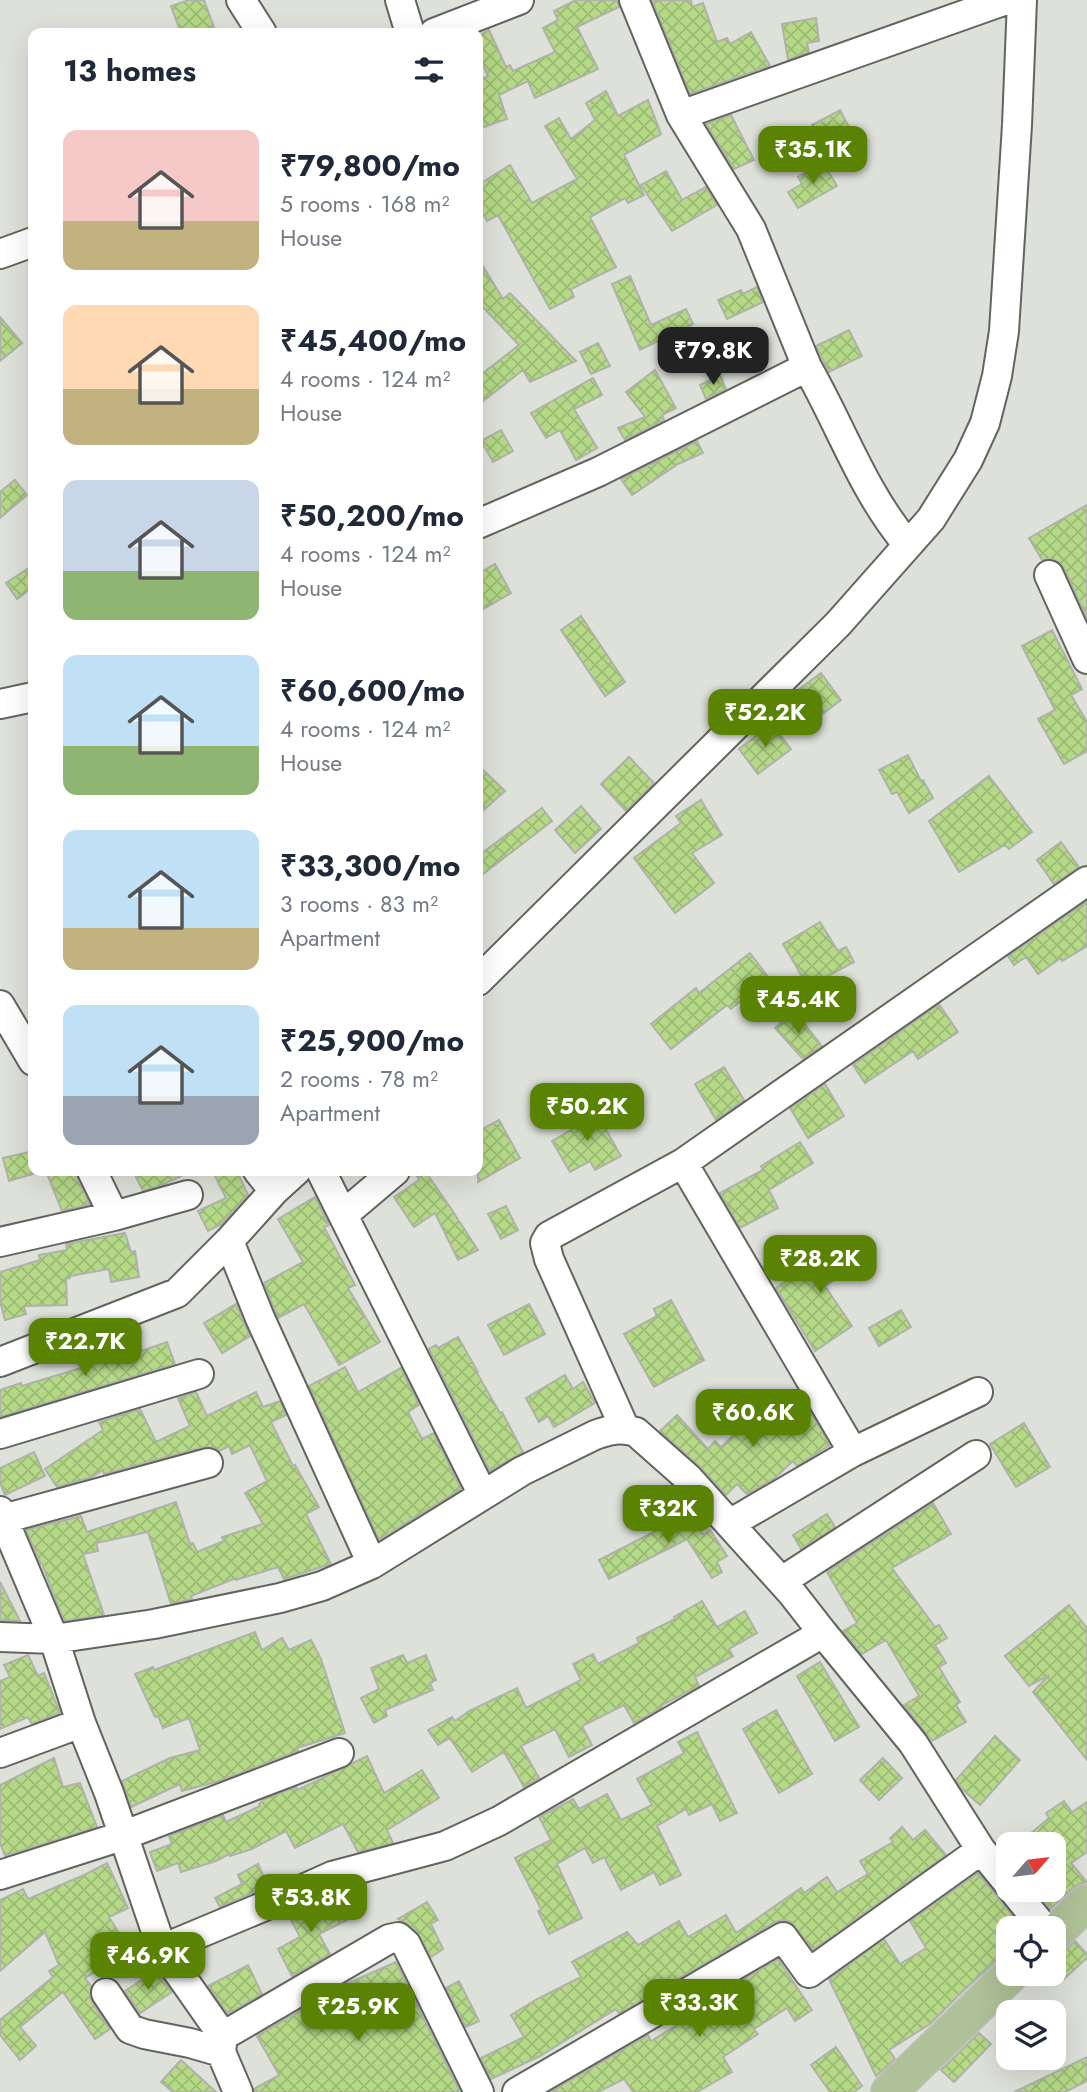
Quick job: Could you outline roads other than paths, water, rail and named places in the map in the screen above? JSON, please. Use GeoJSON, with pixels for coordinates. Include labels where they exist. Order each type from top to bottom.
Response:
{"type":"FeatureCollection","features":[{"type":"Feature","properties":{"kind":"main road"},"geometry":{"type":"LineString","coordinates":[[1066,1922],[1087,1902]]}},
{"type":"Feature","properties":{"kind":"main road"},"geometry":{"type":"LineString","coordinates":[[889,2092],[999,1986]]}},
{"type":"Feature","properties":{"kind":"street"},"geometry":{"type":"LineString","coordinates":[[241,0],[259,28]]}},
{"type":"Feature","properties":{"kind":"street"},"geometry":{"type":"LineString","coordinates":[[400,0],[408,28]]}},
{"type":"Feature","properties":{"kind":"street"},"geometry":{"type":"LineString","coordinates":[[447,28],[519,0]]}},
{"type":"Feature","properties":{"kind":"street"},"geometry":{"type":"LineString","coordinates":[[634,0],[681,115],[751,229],[807,367],[867,486],[894,530],[908,545]]}},
{"type":"Feature","properties":{"kind":"street"},"geometry":{"type":"LineString","coordinates":[[681,115],[1006,0]]}},
{"type":"Feature","properties":{"kind":"street"},"geometry":{"type":"LineString","coordinates":[[483,976],[838,624],[932,519],[968,460],[985,423],[997,376],[1004,331],[1022,0]]}},
{"type":"Feature","properties":{"kind":"street"},"geometry":{"type":"LineString","coordinates":[[0,254],[28,245]]}},
{"type":"Feature","properties":{"kind":"street"},"geometry":{"type":"LineString","coordinates":[[483,522],[597,472],[807,367]]}},
{"type":"Feature","properties":{"kind":"street"},"geometry":{"type":"LineString","coordinates":[[1049,575],[1087,659]]}},
{"type":"Feature","properties":{"kind":"street"},"geometry":{"type":"LineString","coordinates":[[0,704],[28,698]]}},
{"type":"Feature","properties":{"kind":"street"},"geometry":{"type":"LineString","coordinates":[[625,1429],[549,1259],[545,1243],[554,1232],[683,1163],[1087,881]]}},
{"type":"Feature","properties":{"kind":"street"},"geometry":{"type":"LineString","coordinates":[[0,1005],[28,1053]]}},
{"type":"Feature","properties":{"kind":"street"},"geometry":{"type":"LineString","coordinates":[[683,1163],[853,1452]]}},
{"type":"Feature","properties":{"kind":"street"},"geometry":{"type":"LineString","coordinates":[[94,1176],[114,1216]]}},
{"type":"Feature","properties":{"kind":"street"},"geometry":{"type":"LineString","coordinates":[[323,1176],[483,1495]]}},
{"type":"Feature","properties":{"kind":"street"},"geometry":{"type":"LineString","coordinates":[[343,1215],[389,1176]]}},
{"type":"Feature","properties":{"kind":"street"},"geometry":{"type":"LineString","coordinates":[[0,1362],[177,1293],[229,1241],[266,1181]]}},
{"type":"Feature","properties":{"kind":"street"},"geometry":{"type":"LineString","coordinates":[[0,1242],[114,1216],[188,1195]]}},
{"type":"Feature","properties":{"kind":"street"},"geometry":{"type":"LineString","coordinates":[[229,1241],[260,1318],[372,1564]]}},
{"type":"Feature","properties":{"kind":"street"},"geometry":{"type":"LineString","coordinates":[[0,1434],[199,1374]]}},
{"type":"Feature","properties":{"kind":"street"},"geometry":{"type":"LineString","coordinates":[[730,1522],[853,1452],[978,1392]]}},
{"type":"Feature","properties":{"kind":"street"},"geometry":{"type":"LineString","coordinates":[[0,1637],[54,1639],[154,1624],[280,1598],[322,1586],[372,1564],[522,1471],[606,1431],[625,1429],[636,1432],[688,1478],[782,1581],[913,1743],[981,1850],[996,1869]]}},
{"type":"Feature","properties":{"kind":"street"},"geometry":{"type":"LineString","coordinates":[[782,1581],[976,1455]]}},
{"type":"Feature","properties":{"kind":"street"},"geometry":{"type":"LineString","coordinates":[[208,1463],[2,1515],[54,1639],[81,1723],[109,1793],[162,1949],[222,2044],[238,2092]]}},
{"type":"Feature","properties":{"kind":"street"},"geometry":{"type":"LineString","coordinates":[[162,1949],[332,1876],[445,1846],[499,1821],[823,1633]]}},
{"type":"Feature","properties":{"kind":"street"},"geometry":{"type":"LineString","coordinates":[[0,1753],[81,1723]]}},
{"type":"Feature","properties":{"kind":"street"},"geometry":{"type":"LineString","coordinates":[[0,1875],[122,1836],[340,1753]]}},
{"type":"Feature","properties":{"kind":"street"},"geometry":{"type":"LineString","coordinates":[[517,2092],[783,1937],[809,1973],[981,1850]]}},
{"type":"Feature","properties":{"kind":"street"},"geometry":{"type":"LineString","coordinates":[[1023,1902],[1034,1916]]}},
{"type":"Feature","properties":{"kind":"street"},"geometry":{"type":"LineString","coordinates":[[106,1993],[130,2029],[144,2035],[190,2043],[222,2044],[389,1938],[398,1937],[406,1944],[479,2092]]}}]}
